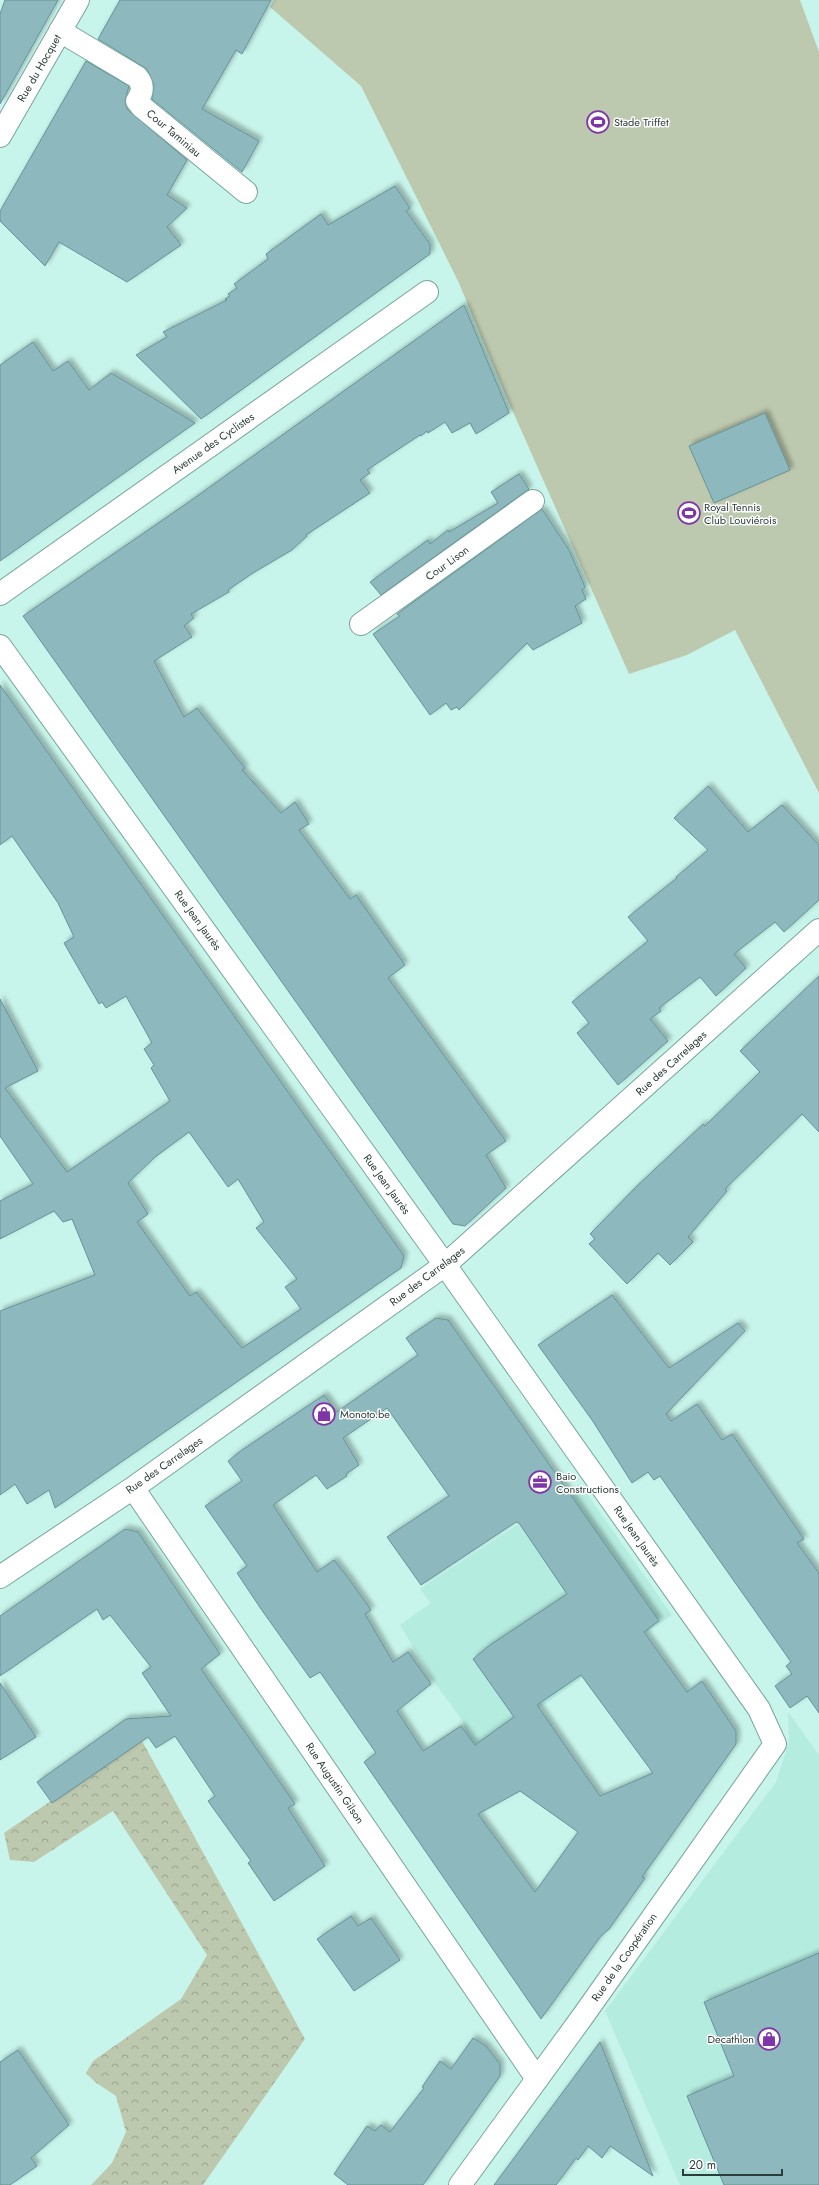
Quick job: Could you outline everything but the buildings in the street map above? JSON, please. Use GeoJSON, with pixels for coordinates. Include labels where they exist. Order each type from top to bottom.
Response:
{"type":"FeatureCollection","features":[{"type":"Feature","properties":{"kind":"street","name":"Rue du Hocquet"},"geometry":{"type":"LineString","coordinates":[[0,136],[78,0]]}},
{"type":"Feature","properties":{"kind":"street","name":"Cour Taminiau"},"geometry":{"type":"LineString","coordinates":[[60,31],[137,77],[142,83],[142,93],[138,101],[142,107],[246,192]]}},
{"type":"Feature","properties":{"kind":"street","name":"Avenue des Cyclistes"},"geometry":{"type":"LineString","coordinates":[[0,594],[426,292]]}},
{"type":"Feature","properties":{"kind":"street","name":"Cour Lison"},"geometry":{"type":"LineString","coordinates":[[361,624],[533,501]]}},
{"type":"Feature","properties":{"kind":"street","name":"Rue Jean Jaurès"},"geometry":{"type":"LineString","coordinates":[[0,646],[445,1265],[759,1709],[768,1726]]}},
{"type":"Feature","properties":{"kind":"street","name":"Rue des Carrelages"},"geometry":{"type":"LineString","coordinates":[[0,1577],[133,1488],[445,1265],[819,930]]}},
{"type":"Feature","properties":{"kind":"street","name":"Rue Augustin Gilson"},"geometry":{"type":"LineString","coordinates":[[133,1488],[537,2079]]}},
{"type":"Feature","properties":{"kind":"street","name":"Rue de la Coopération"},"geometry":{"type":"LineString","coordinates":[[460,2185],[776,1744],[768,1726]]}},
{"type":"Feature","properties":{"kind":"shaded area"},"geometry":{"type":"Polygon","coordinates":[[[580,1484],[672,1615],[525,1718],[472,1751],[462,1720],[432,1679],[400,1625],[431,1603],[420,1589],[580,1484]]]}},
{"type":"Feature","properties":{"kind":"shaded area"},"geometry":{"type":"Polygon","coordinates":[[[788,1712],[819,1755],[819,2185],[680,2185],[605,2011],[776,1782],[789,1742],[788,1712]]]}},
{"type":"Feature","properties":{"kind":"green space","name":"Royal Tennis Club Louviérois"},"geometry":{"type":"Polygon","coordinates":[[[274,0],[800,0],[819,52],[819,793],[735,630],[687,655],[629,674],[506,396],[458,281],[361,86],[270,7],[274,0]]]}},
{"type":"Feature","properties":{"kind":"green space"},"geometry":{"type":"Polygon","coordinates":[[[141,1739],[305,2039],[203,2185],[91,2185],[112,2163],[126,2132],[116,2096],[95,2082],[86,2073],[93,2061],[181,1999],[207,1955],[113,1811],[34,1862],[10,1860],[4,1833],[141,1739]]]}},
{"type":"Feature","properties":{"kind":"place","name":"Stade Triffet"},"geometry":{"type":"Point","coordinates":[598,122]}},
{"type":"Feature","properties":{"kind":"place","name":"Royal Tennis Club Louviérois"},"geometry":{"type":"Point","coordinates":[689,513]}},
{"type":"Feature","properties":{"kind":"place","name":"Monoto.be"},"geometry":{"type":"Point","coordinates":[324,1414]}},
{"type":"Feature","properties":{"kind":"place","name":"Baio Constructions"},"geometry":{"type":"Point","coordinates":[540,1482]}},
{"type":"Feature","properties":{"kind":"place","name":"Decathlon"},"geometry":{"type":"Point","coordinates":[769,2039]}}]}
